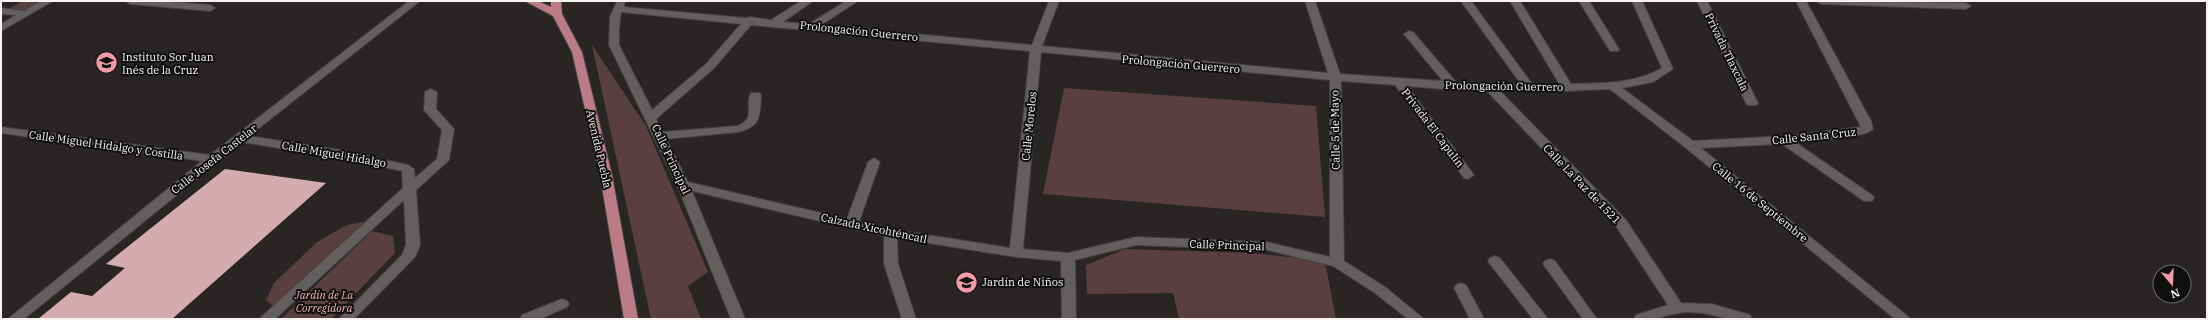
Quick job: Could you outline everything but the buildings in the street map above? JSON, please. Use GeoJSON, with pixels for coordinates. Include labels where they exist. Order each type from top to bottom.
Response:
{"type":"FeatureCollection","features":[{"type":"Feature","properties":{"kind":"main road"},"geometry":{"type":"LineString","coordinates":[[530,1],[557,14]]}},
{"type":"Feature","properties":{"kind":"main road"},"geometry":{"type":"LineString","coordinates":[[556,1],[557,14]]}},
{"type":"Feature","properties":{"kind":"main road","name":"Avenida Puebla"},"geometry":{"type":"LineString","coordinates":[[557,14],[570,38],[578,60],[607,182],[631,319]]}},
{"type":"Feature","properties":{"kind":"street"},"geometry":{"type":"LineString","coordinates":[[1,9],[14,1]]}},
{"type":"Feature","properties":{"kind":"street"},"geometry":{"type":"LineString","coordinates":[[1,28],[48,1]]}},
{"type":"Feature","properties":{"kind":"street"},"geometry":{"type":"LineString","coordinates":[[130,1],[210,8]]}},
{"type":"Feature","properties":{"kind":"street","name":"Calle Josefa Castelar"},"geometry":{"type":"LineString","coordinates":[[15,319],[212,160],[415,1]]}},
{"type":"Feature","properties":{"kind":"street"},"geometry":{"type":"LineString","coordinates":[[774,23],[808,1]]}},
{"type":"Feature","properties":{"kind":"street"},"geometry":{"type":"LineString","coordinates":[[811,27],[853,1]]}},
{"type":"Feature","properties":{"kind":"street","name":"Calle Morelos"},"geometry":{"type":"LineString","coordinates":[[1016,253],[1036,49],[1054,1]]}},
{"type":"Feature","properties":{"kind":"street","name":"Calle 5 de Mayo"},"geometry":{"type":"LineString","coordinates":[[1310,1],[1335,77],[1337,263]]}},
{"type":"Feature","properties":{"kind":"street"},"geometry":{"type":"LineString","coordinates":[[1466,1],[1528,87]]}},
{"type":"Feature","properties":{"kind":"street"},"geometry":{"type":"LineString","coordinates":[[1515,1],[1568,87]]}},
{"type":"Feature","properties":{"kind":"street"},"geometry":{"type":"LineString","coordinates":[[1584,1],[1614,49]]}},
{"type":"Feature","properties":{"kind":"street","name":"Prolongación Guerrero"},"geometry":{"type":"LineString","coordinates":[[619,5],[811,27],[1036,49],[1335,77],[1454,87],[1490,88],[1614,87],[1665,74],[1668,69],[1636,1]]}},
{"type":"Feature","properties":{"kind":"street","name":"Privada Tlaxcala"},"geometry":{"type":"LineString","coordinates":[[1702,1],[1752,103]]}},
{"type":"Feature","properties":{"kind":"street","name":"Calle Santa Cruz"},"geometry":{"type":"LineString","coordinates":[[1690,145],[1784,140],[1857,132],[1867,129],[1865,121],[1801,1]]}},
{"type":"Feature","properties":{"kind":"street"},"geometry":{"type":"LineString","coordinates":[[1821,1],[1966,6],[1963,1]]}},
{"type":"Feature","properties":{"kind":"street","name":"Calle Principal"},"geometry":{"type":"LineString","coordinates":[[619,5],[613,28],[614,45],[651,117],[683,185],[738,319]]}},
{"type":"Feature","properties":{"kind":"street"},"geometry":{"type":"LineString","coordinates":[[1,9],[24,14]]}},
{"type":"Feature","properties":{"kind":"street"},"geometry":{"type":"LineString","coordinates":[[651,117],[710,66],[750,20]]}},
{"type":"Feature","properties":{"kind":"street"},"geometry":{"type":"LineString","coordinates":[[1409,34],[1454,87]]}},
{"type":"Feature","properties":{"kind":"street","name":"Privada El Capulín"},"geometry":{"type":"LineString","coordinates":[[1398,82],[1468,175]]}},
{"type":"Feature","properties":{"kind":"street","name":"Calle 16 de Septiembre"},"geometry":{"type":"LineString","coordinates":[[1614,87],[1690,145],[1904,319]]}},
{"type":"Feature","properties":{"kind":"street","name":"Calle La Paz de 1521"},"geometry":{"type":"LineString","coordinates":[[1490,88],[1621,223],[1677,308]]}},
{"type":"Feature","properties":{"kind":"street"},"geometry":{"type":"LineString","coordinates":[[266,319],[408,189],[443,160],[448,129],[430,110],[431,92]]}},
{"type":"Feature","properties":{"kind":"street"},"geometry":{"type":"LineString","coordinates":[[660,136],[738,129],[748,126],[753,121],[755,95]]}},
{"type":"Feature","properties":{"kind":"street","name":"Calle Miguel Hidalgo y Costilla"},"geometry":{"type":"LineString","coordinates":[[1,130],[212,160]]}},
{"type":"Feature","properties":{"kind":"street","name":"Calle Miguel Hidalgo"},"geometry":{"type":"LineString","coordinates":[[241,138],[340,154],[408,169],[408,189]]}},
{"type":"Feature","properties":{"kind":"street"},"geometry":{"type":"LineString","coordinates":[[1784,140],[1868,198]]}},
{"type":"Feature","properties":{"kind":"street"},"geometry":{"type":"LineString","coordinates":[[852,224],[874,162]]}},
{"type":"Feature","properties":{"kind":"street","name":"Calzada Xicohténcatl"},"geometry":{"type":"LineString","coordinates":[[683,185],[890,233],[1016,253],[1068,257]]}},
{"type":"Feature","properties":{"kind":"street"},"geometry":{"type":"LineString","coordinates":[[346,319],[408,257],[413,245],[408,189]]}},
{"type":"Feature","properties":{"kind":"street"},"geometry":{"type":"LineString","coordinates":[[890,233],[891,264],[909,319]]}},
{"type":"Feature","properties":{"kind":"street","name":"Calle Principal"},"geometry":{"type":"LineString","coordinates":[[1068,257],[1136,242],[1267,246],[1337,263],[1380,290],[1417,319]]}},
{"type":"Feature","properties":{"kind":"street"},"geometry":{"type":"LineString","coordinates":[[1068,257],[1069,319]]}},
{"type":"Feature","properties":{"kind":"street"},"geometry":{"type":"LineString","coordinates":[[1496,261],[1541,319]]}},
{"type":"Feature","properties":{"kind":"street"},"geometry":{"type":"LineString","coordinates":[[1550,264],[1590,319]]}},
{"type":"Feature","properties":{"kind":"street"},"geometry":{"type":"LineString","coordinates":[[1461,288],[1477,319]]}},
{"type":"Feature","properties":{"kind":"street"},"geometry":{"type":"LineString","coordinates":[[527,319],[562,304]]}},
{"type":"Feature","properties":{"kind":"street"},"geometry":{"type":"LineString","coordinates":[[1641,319],[1677,308],[1702,308],[1727,313],[1745,319]]}},
{"type":"Feature","properties":{"kind":"green space"},"geometry":{"type":"Polygon","coordinates":[[[23,1],[42,1],[25,11],[8,9],[23,1]]]}},
{"type":"Feature","properties":{"kind":"green space"},"geometry":{"type":"Polygon","coordinates":[[[592,45],[646,126],[708,272],[688,286],[701,319],[651,319],[592,45]]]}},
{"type":"Feature","properties":{"kind":"green space"},"geometry":{"type":"Polygon","coordinates":[[[1064,88],[1316,106],[1325,217],[1043,194],[1064,88]]]}},
{"type":"Feature","properties":{"kind":"green space"},"geometry":{"type":"Polygon","coordinates":[[[368,221],[275,308],[266,300],[274,283],[317,242],[347,225],[368,221]]]}},
{"type":"Feature","properties":{"kind":"green space","name":"Jardín de La Corregidora"},"geometry":{"type":"Polygon","coordinates":[[[372,231],[393,236],[395,253],[331,319],[281,319],[372,231]]]}},
{"type":"Feature","properties":{"kind":"green space"},"geometry":{"type":"Polygon","coordinates":[[[1125,249],[1252,253],[1325,261],[1336,319],[1179,319],[1173,293],[1087,294],[1086,265],[1125,249]]]}},
{"type":"Feature","properties":{"kind":"place","name":"Instituto Sor Juan Inés de la Cruz"},"geometry":{"type":"Point","coordinates":[106,63]}},
{"type":"Feature","properties":{"kind":"place","name":"Jardín de Niños"},"geometry":{"type":"Point","coordinates":[966,282]}}]}
